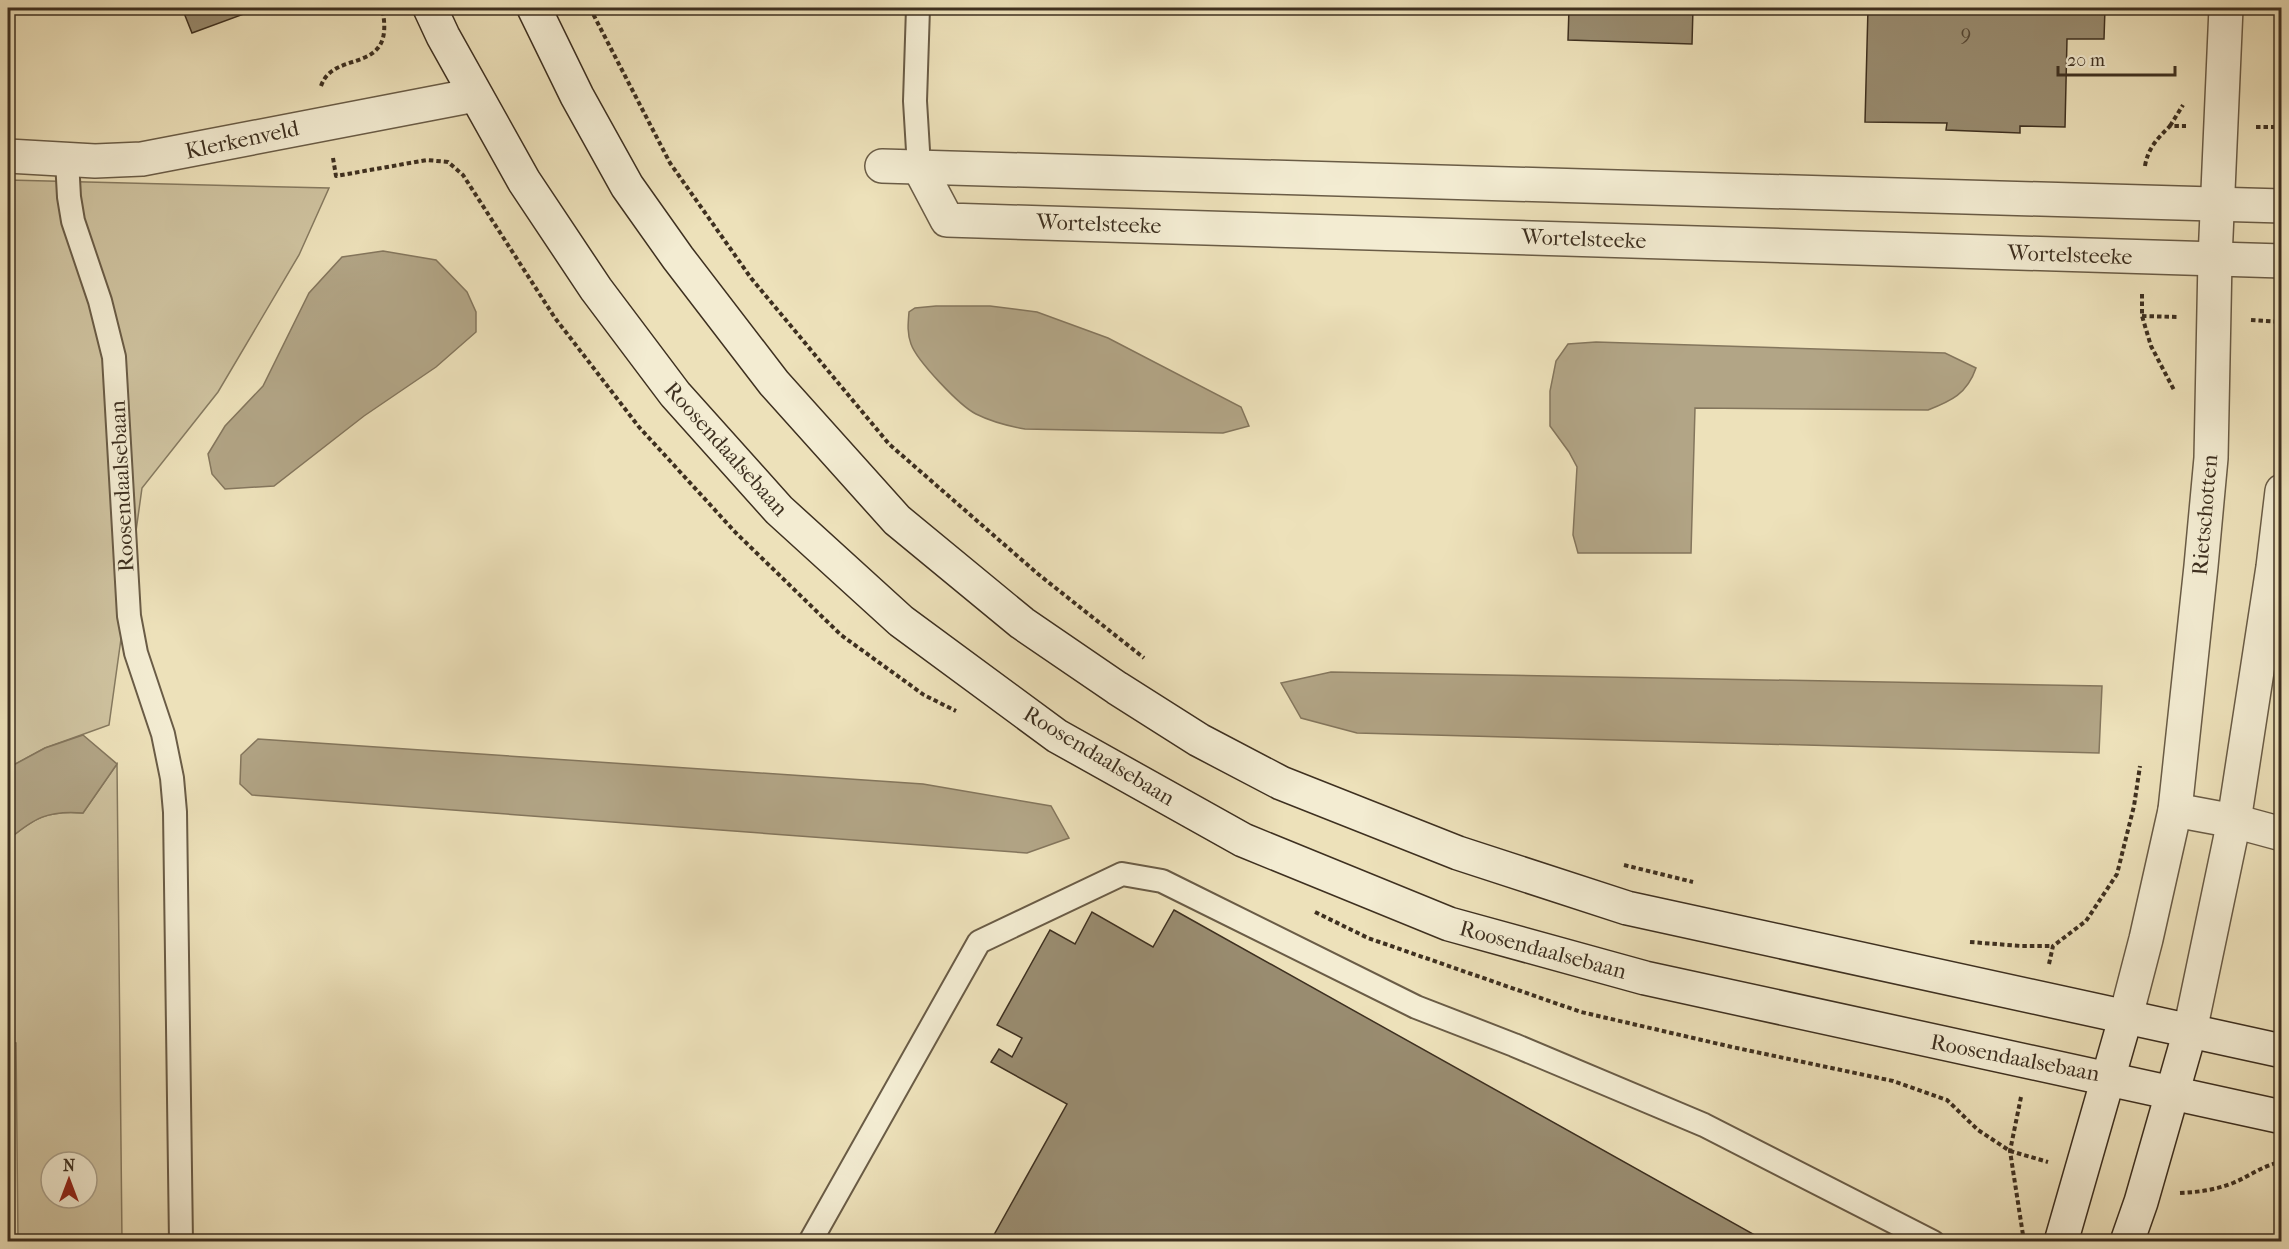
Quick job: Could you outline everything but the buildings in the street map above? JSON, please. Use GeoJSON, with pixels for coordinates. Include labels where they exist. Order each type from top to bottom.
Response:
{"type":"FeatureCollection","features":[{"type":"Feature","properties":{"kind":"street","name":"Roosendaalsebaan"},"geometry":{"type":"LineString","coordinates":[[430,8],[475,95],[524,181],[596,289],[675,394],[779,510],[901,621],[1057,736],[1243,840],[1449,924],[1645,978],[2107,1080],[2126,1016]]}},
{"type":"Feature","properties":{"kind":"street"},"geometry":{"type":"LineString","coordinates":[[534,8],[577,96],[627,186],[678,258],[774,383],[897,519],[1022,623],[1198,740],[1281,783],[1458,854],[1628,908],[2282,1051]]}},
{"type":"Feature","properties":{"kind":"street","name":"Rietschotten"},"geometry":{"type":"LineString","coordinates":[[2126,1016],[2175,810],[2211,458],[2215,259],[2226,8]]}},
{"type":"Feature","properties":{"kind":"street","name":"Klerkenveld"},"geometry":{"type":"LineString","coordinates":[[8,156],[95,161],[142,159],[475,95]]}},
{"type":"Feature","properties":{"kind":"street"},"geometry":{"type":"LineString","coordinates":[[882,166],[2282,206]]}},
{"type":"Feature","properties":{"kind":"street","name":"Wortelsteeke"},"geometry":{"type":"LineString","coordinates":[[919,167],[947,220],[2282,261]]}},
{"type":"Feature","properties":{"kind":"street"},"geometry":{"type":"LineString","coordinates":[[2127,1242],[2190,1031],[2234,821],[2274,567],[2282,490]]}},
{"type":"Feature","properties":{"kind":"street"},"geometry":{"type":"LineString","coordinates":[[2175,810],[2234,821],[2282,834]]}},
{"type":"Feature","properties":{"kind":"street"},"geometry":{"type":"LineString","coordinates":[[2061,1242],[2107,1080],[2282,1117]]}},
{"type":"Feature","properties":{"kind":"lane"},"geometry":{"type":"LineString","coordinates":[[918,8],[915,101],[919,167]]}},
{"type":"Feature","properties":{"kind":"lane","name":"Roosendaalsebaan"},"geometry":{"type":"LineString","coordinates":[[67,160],[73,221],[100,301],[114,357],[129,616],[136,653],[163,734],[172,778],[175,812],[181,1242]]}},
{"type":"Feature","properties":{"kind":"lane"},"geometry":{"type":"LineString","coordinates":[[810,1242],[979,942],[1122,874],[1162,881],[1416,1007],[1514,1045],[1704,1125],[1933,1242]]}},
{"type":"Feature","properties":{"kind":"path"},"geometry":{"type":"LineString","coordinates":[[590,8],[670,163],[751,278],[889,444],[1038,574],[1152,665]]}},
{"type":"Feature","properties":{"kind":"path"},"geometry":{"type":"LineString","coordinates":[[2142,316],[2151,346],[2175,394]]}},
{"type":"Feature","properties":{"kind":"path"},"geometry":{"type":"LineString","coordinates":[[1969,942],[2053,946],[2086,921],[2118,874],[2134,806],[2141,759]]}},
{"type":"Feature","properties":{"kind":"path"},"geometry":{"type":"LineString","coordinates":[[1614,863],[1695,882]]}},
{"type":"Feature","properties":{"kind":"path"},"geometry":{"type":"LineString","coordinates":[[2042,999],[2053,946]]}},
{"type":"Feature","properties":{"kind":"path"},"geometry":{"type":"LineString","coordinates":[[2023,1242],[2020,1208],[2010,1151],[2028,1063]]}},
{"type":"Feature","properties":{"kind":"shaded area"},"geometry":{"type":"Polygon","coordinates":[[[8,180],[329,188],[299,255],[218,392],[142,488],[109,725],[45,748],[8,768],[8,180]]]}},
{"type":"Feature","properties":{"kind":"shaded area"},"geometry":{"type":"Polygon","coordinates":[[[383,251],[436,260],[467,292],[476,312],[476,332],[436,367],[364,416],[274,486],[225,489],[212,474],[208,454],[225,426],[263,386],[309,293],[342,257],[383,251]]]}},
{"type":"Feature","properties":{"kind":"shaded area"},"geometry":{"type":"Polygon","coordinates":[[[990,306],[1037,312],[1108,338],[1241,407],[1249,426],[1223,433],[1025,429],[988,419],[976,414],[950,393],[921,361],[911,344],[908,332],[909,312],[915,308],[990,306]]]}},
{"type":"Feature","properties":{"kind":"shaded area"},"geometry":{"type":"Polygon","coordinates":[[[1596,342],[1945,353],[1976,368],[1963,390],[1944,403],[1928,410],[1695,408],[1691,553],[1578,553],[1573,535],[1577,467],[1550,426],[1550,391],[1556,361],[1568,344],[1596,342]]]}},
{"type":"Feature","properties":{"kind":"shaded area"},"geometry":{"type":"Polygon","coordinates":[[[1331,672],[2102,686],[2099,753],[1357,733],[1301,718],[1281,683],[1331,672]]]}},
{"type":"Feature","properties":{"kind":"shaded area"},"geometry":{"type":"Polygon","coordinates":[[[83,735],[117,764],[83,813],[60,813],[42,817],[8,840],[8,768],[45,748],[83,735]]]}},
{"type":"Feature","properties":{"kind":"shaded area"},"geometry":{"type":"Polygon","coordinates":[[[258,739],[923,784],[1051,806],[1069,838],[1027,853],[252,795],[240,784],[241,755],[258,739]]]}},
{"type":"Feature","properties":{"kind":"shaded area"},"geometry":{"type":"Polygon","coordinates":[[[117,764],[122,1241],[18,1241],[16,1043],[8,1042],[8,840],[42,817],[71,812],[83,813],[117,764]]]}}]}
